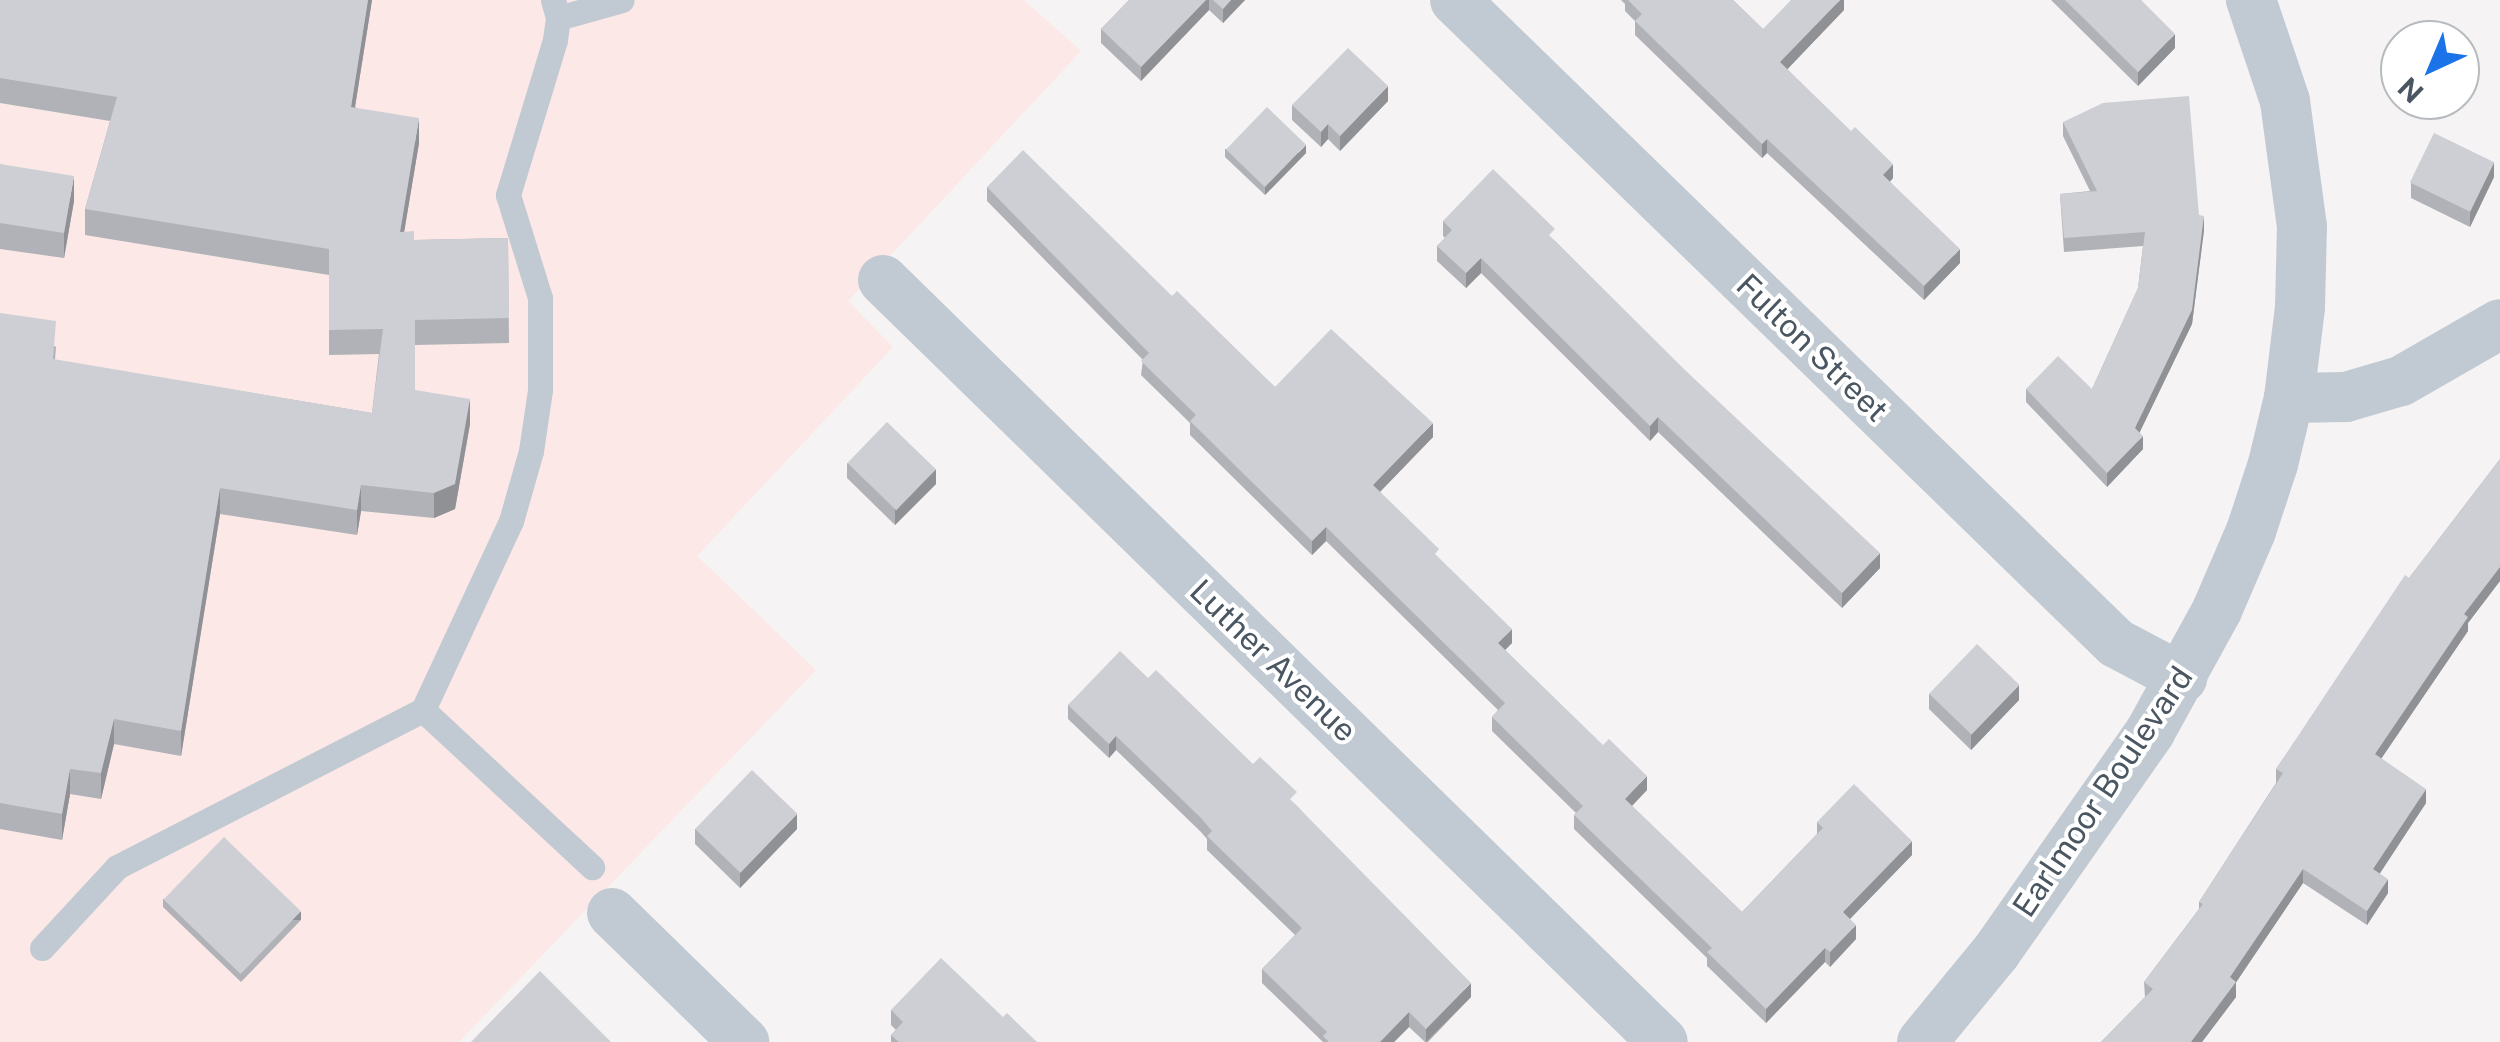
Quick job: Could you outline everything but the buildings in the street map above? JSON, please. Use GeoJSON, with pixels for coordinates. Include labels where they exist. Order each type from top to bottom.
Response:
{"type":"FeatureCollection","features":[{"type":"Feature","properties":{"kind":"street","name":"Fulton Street"},"geometry":{"type":"LineString","coordinates":[[1455,0],[2116,642],[2182,678]]}},
{"type":"Feature","properties":{"kind":"street","name":"Earlmoor Boulevard"},"geometry":{"type":"LineString","coordinates":[[1922,1042],[1996,952],[2182,678],[2252,531],[2289,398],[2302,263],[2299,191],[2285,101],[2251,0]]}},
{"type":"Feature","properties":{"kind":"street","name":"Luther Avenue"},"geometry":{"type":"LineString","coordinates":[[883,280],[1663,1042]]}},
{"type":"Feature","properties":{"kind":"street"},"geometry":{"type":"LineString","coordinates":[[2289,398],[2346,397],[2388,386],[2431,367],[2500,324]]}},
{"type":"Feature","properties":{"kind":"street"},"geometry":{"type":"LineString","coordinates":[[612,913],[744,1042]]}},
{"type":"Feature","properties":{"kind":"lane"},"geometry":{"type":"LineString","coordinates":[[42,948],[117,867],[424,710],[511,522],[531,451],[540,390],[540,298],[508,194],[547,72],[556,9],[622,0]]}},
{"type":"Feature","properties":{"kind":"lane"},"geometry":{"type":"LineString","coordinates":[[424,710],[592,868]]}},
{"type":"Feature","properties":{"kind":"shaded area"},"geometry":{"type":"Polygon","coordinates":[[[0,0],[1024,0],[1081,51],[848,301],[893,347],[697,556],[816,670],[459,1042],[0,1042],[0,0]]]}}]}
